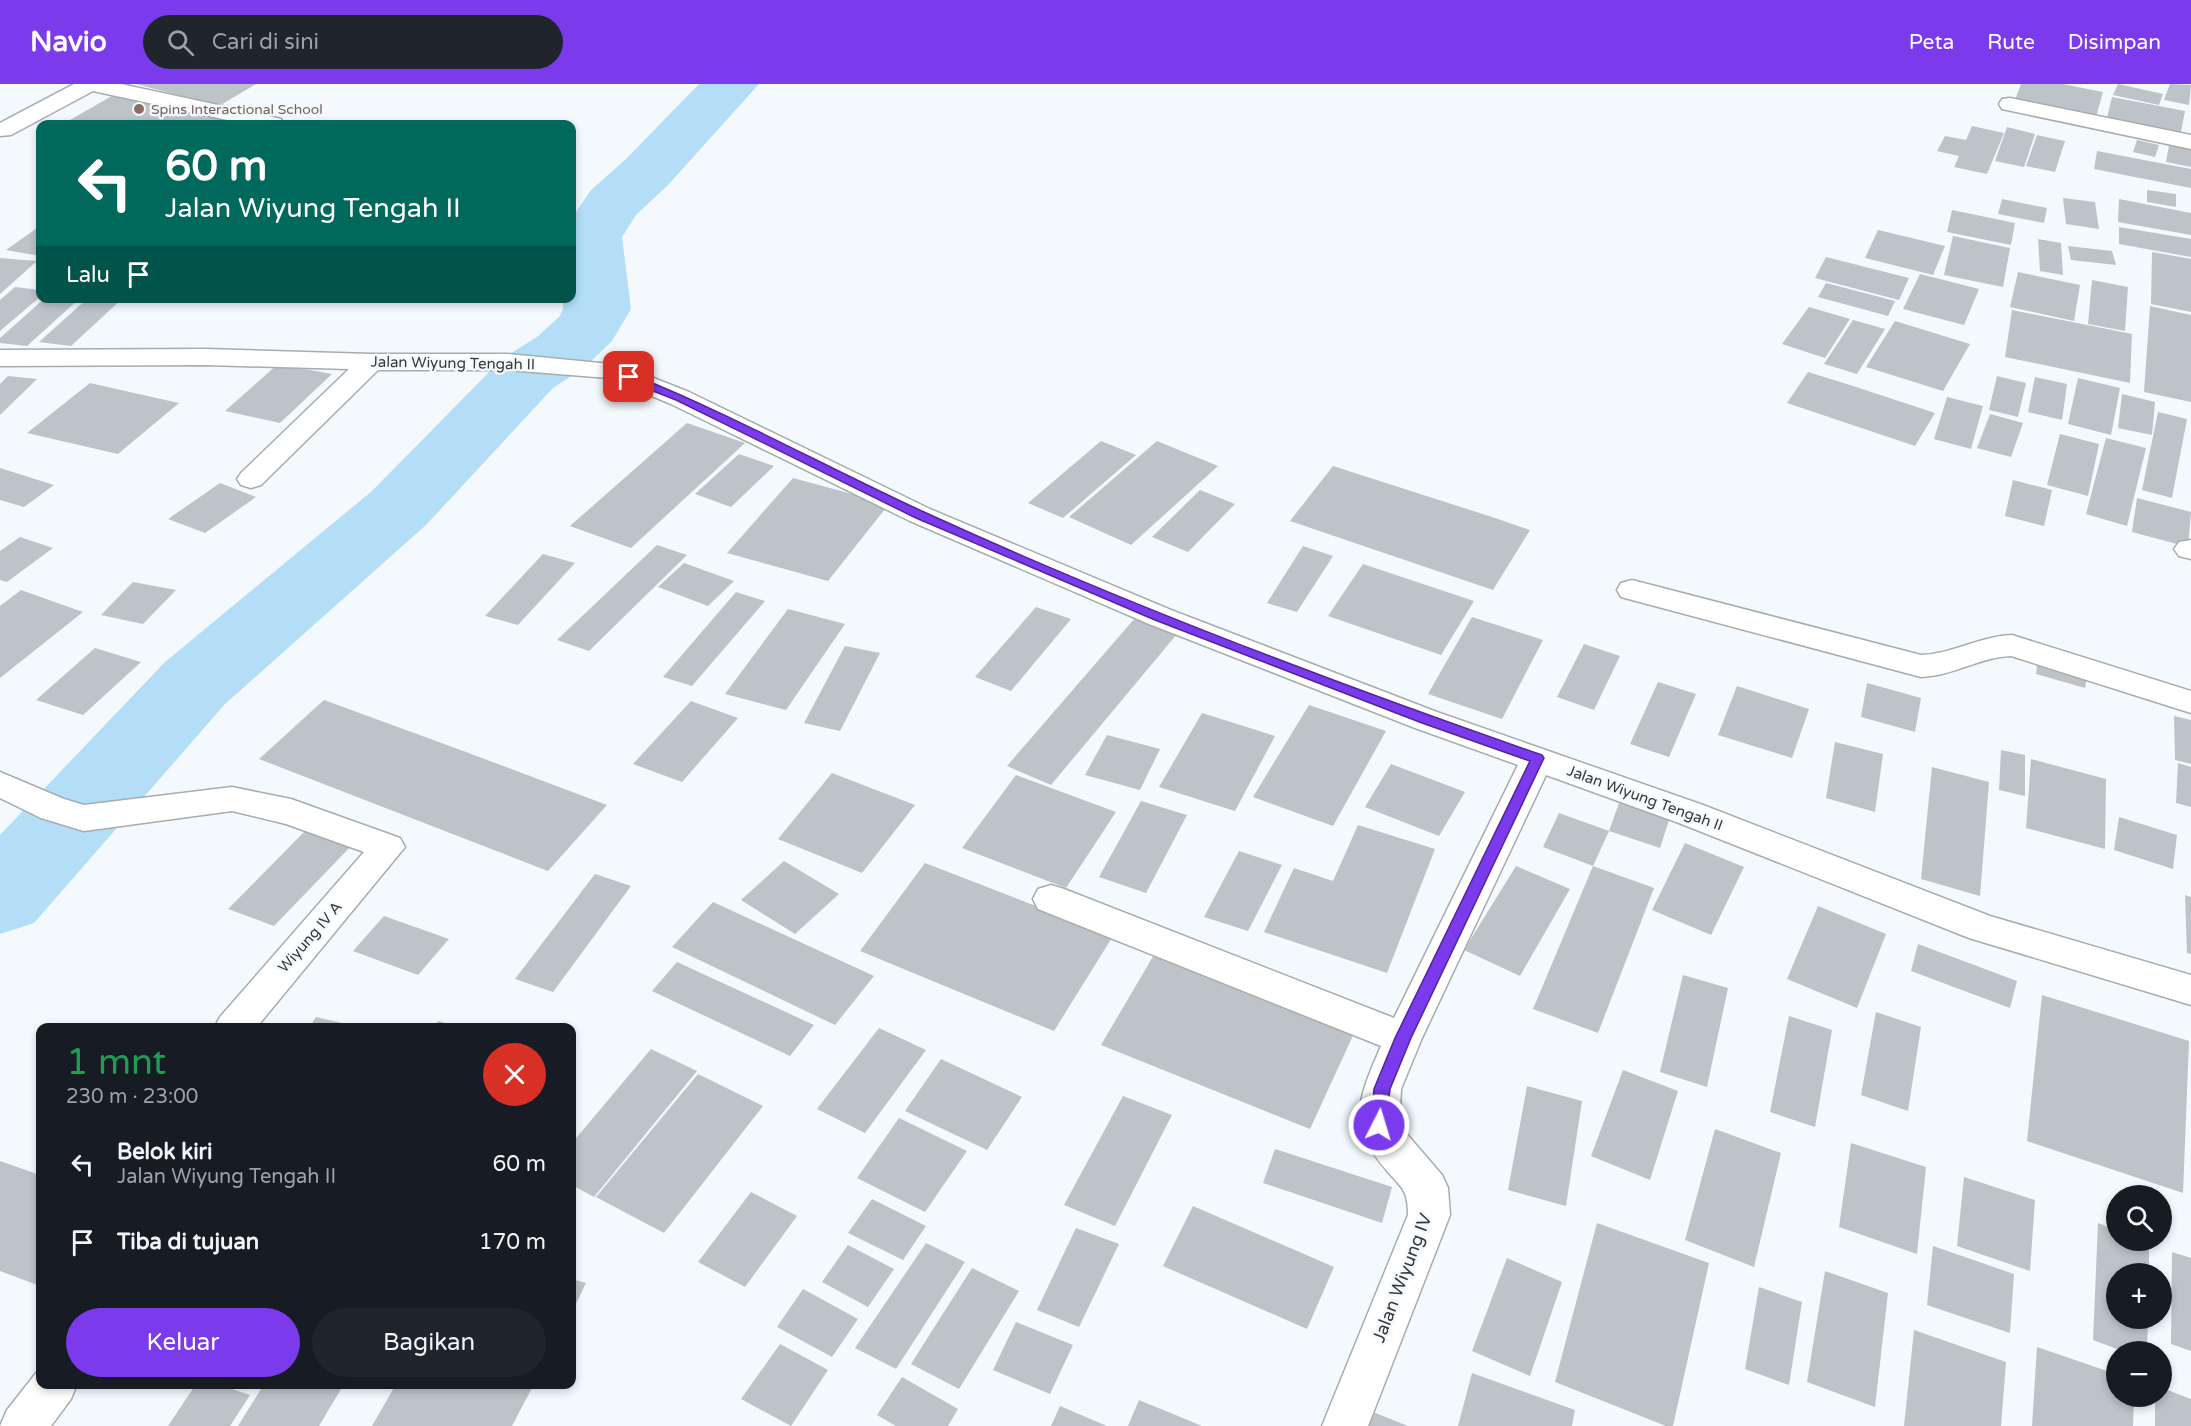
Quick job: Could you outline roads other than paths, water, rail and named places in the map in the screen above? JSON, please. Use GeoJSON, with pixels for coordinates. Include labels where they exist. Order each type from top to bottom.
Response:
{"type":"FeatureCollection","features":[{"type":"Feature","properties":{"kind":"street"},"geometry":{"type":"LineString","coordinates":[[2,129],[91,84],[255,120]]}},
{"type":"Feature","properties":{"kind":"street"},"geometry":{"type":"LineString","coordinates":[[2010,104],[2191,142]]}},
{"type":"Feature","properties":{"kind":"street"},"geometry":{"type":"LineString","coordinates":[[2,129],[31,138]]}},
{"type":"Feature","properties":{"kind":"street","name":"Jalan Wiyung Tengah II"},"geometry":{"type":"LineString","coordinates":[[0,358],[206,357],[371,362],[507,362],[612,371],[680,398],[920,515],[1160,617],[1426,720],[1691,814],[1982,927],[2191,990]]}},
{"type":"Feature","properties":{"kind":"street"},"geometry":{"type":"LineString","coordinates":[[251,479],[371,362]]}},
{"type":"Feature","properties":{"kind":"street"},"geometry":{"type":"LineString","coordinates":[[1632,590],[1921,666],[1941,666],[1997,646],[2012,645],[2191,702]]}},
{"type":"Feature","properties":{"kind":"street","name":"Jalan Wiyung IV"},"geometry":{"type":"LineString","coordinates":[[1345,1426],[1429,1215],[1428,1188],[1385,1140],[1379,1125],[1382,1089],[1403,1038],[1538,758]]}},
{"type":"Feature","properties":{"kind":"street","name":"Wiyung IV A"},"geometry":{"type":"LineString","coordinates":[[0,784],[69,814],[232,799],[291,812],[388,847],[237,1023]]}},
{"type":"Feature","properties":{"kind":"street"},"geometry":{"type":"LineString","coordinates":[[1051,899],[1403,1038]]}},
{"type":"Feature","properties":{"kind":"street"},"geometry":{"type":"LineString","coordinates":[[23,1426],[51,1389]]}},
{"type":"Feature","properties":{"kind":"waterway"},"geometry":{"type":"LineString","coordinates":[[0,897],[195,683],[399,508],[528,373],[561,352],[588,327],[597,309],[590,237],[613,203],[647,172],[731,84]]}},
{"type":"Feature","properties":{"kind":"place","name":"Spins Interactional School"},"geometry":{"type":"Point","coordinates":[139,109]}}]}
